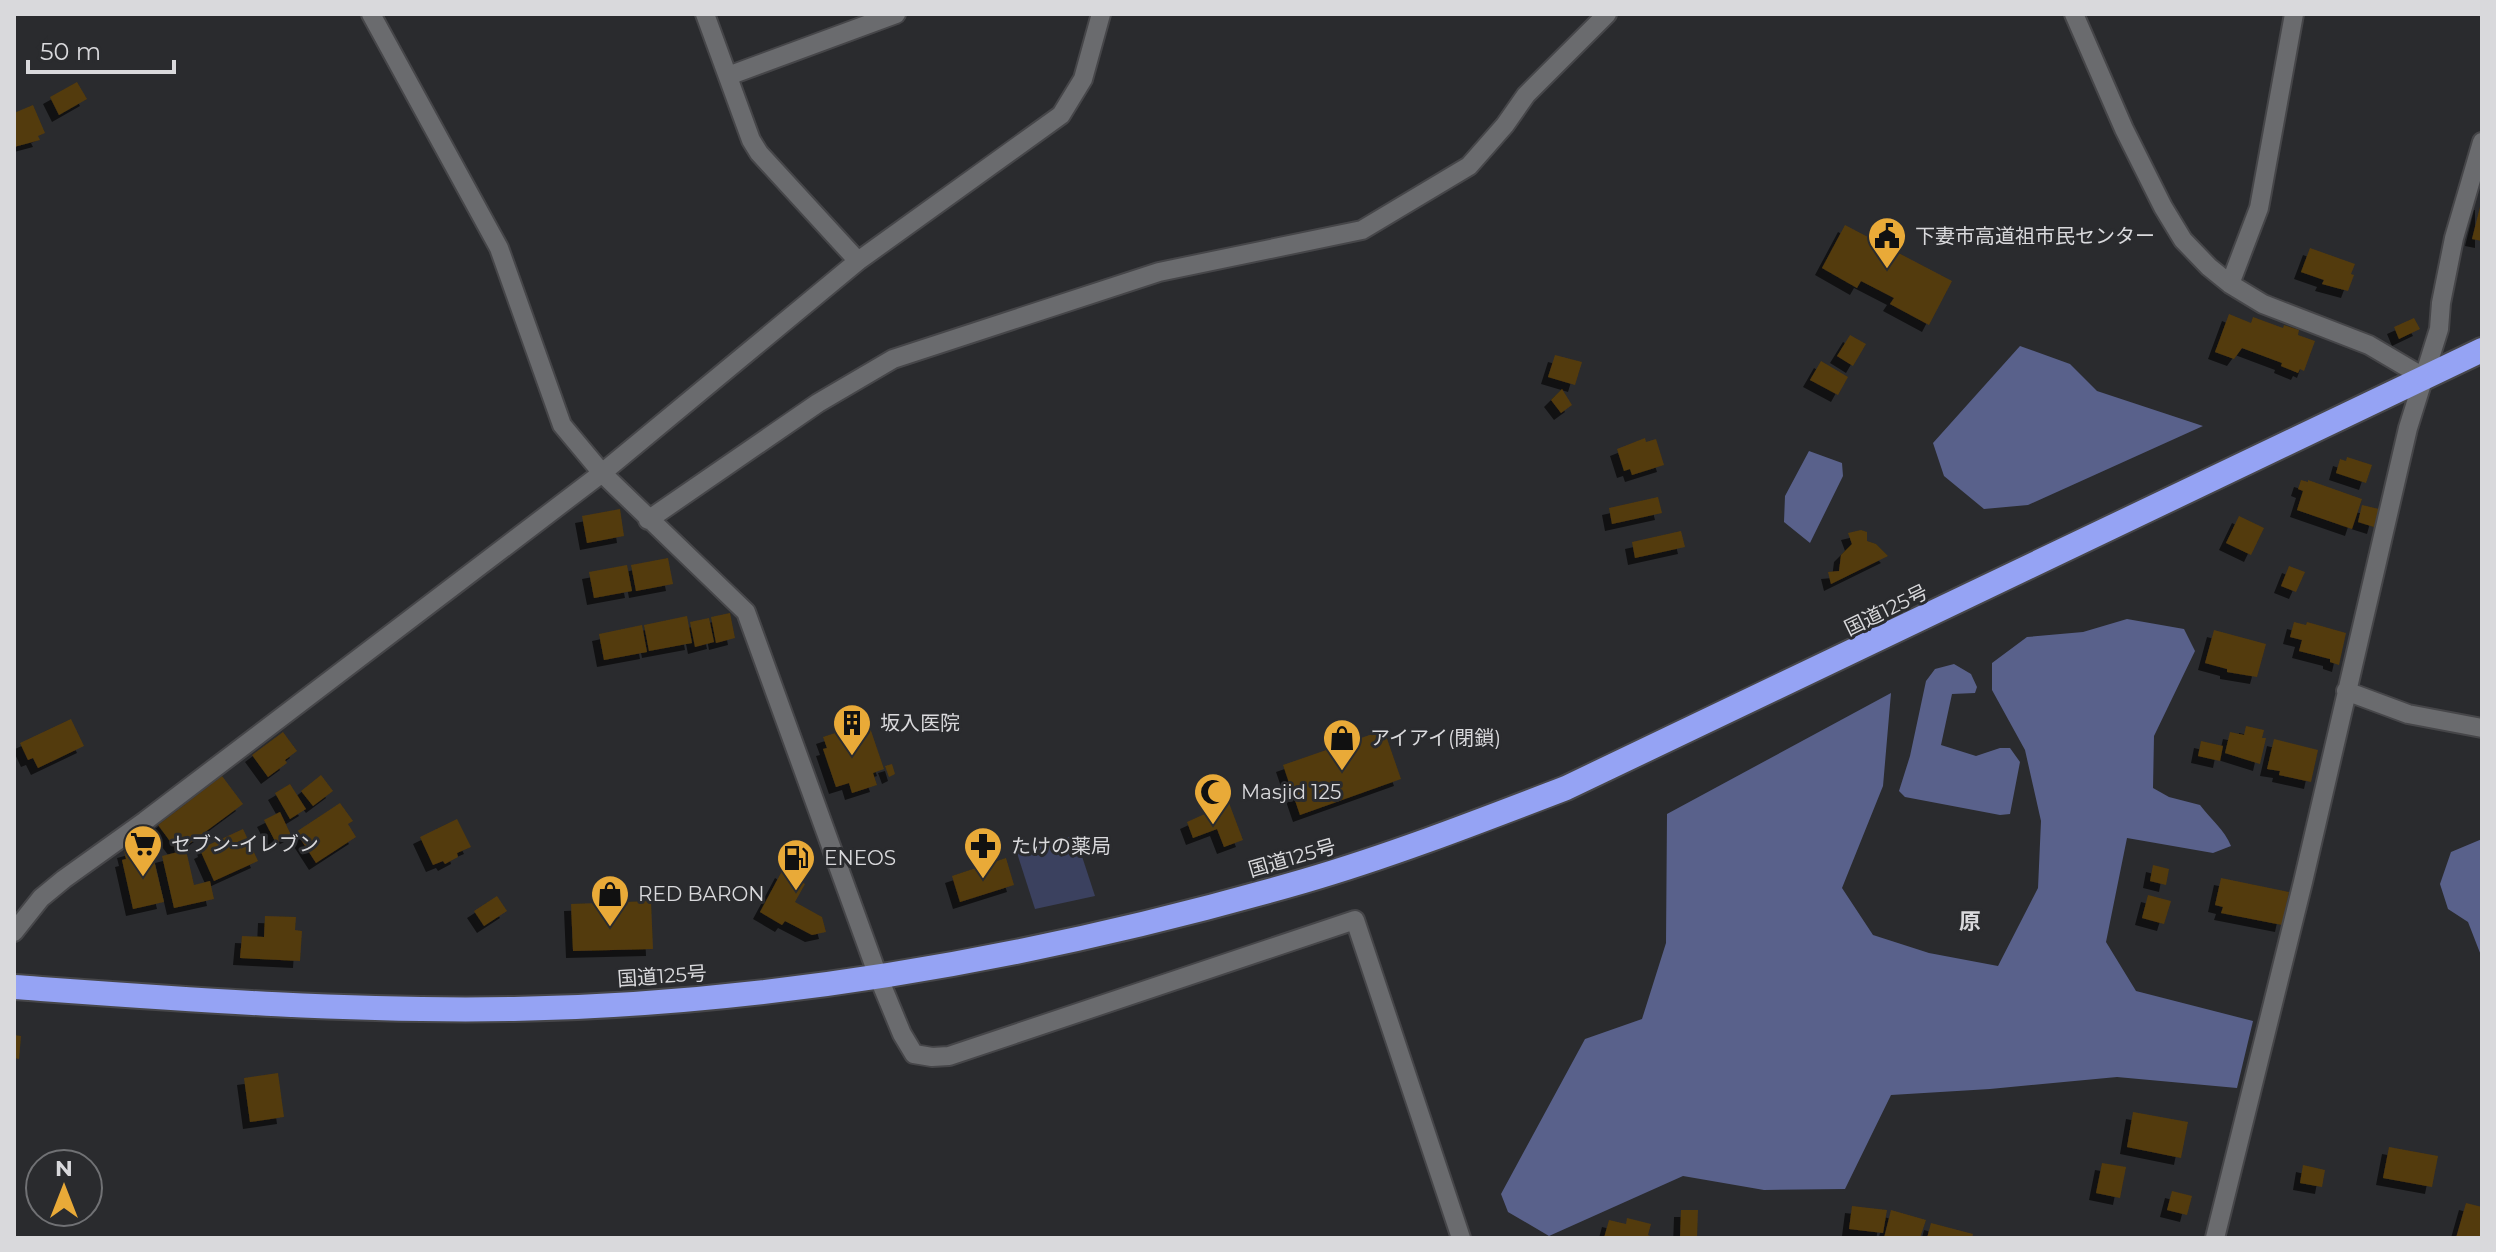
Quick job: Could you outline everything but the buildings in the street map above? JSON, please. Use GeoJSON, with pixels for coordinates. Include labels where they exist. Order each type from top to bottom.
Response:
{"type":"FeatureCollection","features":[{"type":"Feature","properties":{"kind":"highway","name":"国道125号"},"geometry":{"type":"LineString","coordinates":[[14,987],[285,1005],[515,1009],[750,994],[878,976],[1039,947],[1140,924],[1307,880],[1446,834],[1580,781],[2482,350]]}},
{"type":"Feature","properties":{"kind":"street"},"geometry":{"type":"LineString","coordinates":[[371,14],[499,248],[556,414],[570,437],[648,520],[746,612],[878,976],[897,1024],[914,1054],[949,1056],[1355,920],[1461,1238]]}},
{"type":"Feature","properties":{"kind":"street"},"geometry":{"type":"LineString","coordinates":[[705,14],[751,140],[759,153],[858,261]]}},
{"type":"Feature","properties":{"kind":"street"},"geometry":{"type":"LineString","coordinates":[[728,76],[896,14]]}},
{"type":"Feature","properties":{"kind":"street"},"geometry":{"type":"LineString","coordinates":[[14,932],[41,898],[64,879],[145,821],[602,473],[858,261],[1061,115],[1083,79],[1101,14]]}},
{"type":"Feature","properties":{"kind":"street"},"geometry":{"type":"LineString","coordinates":[[648,520],[818,403],[893,359],[1159,272],[1362,230],[1469,166],[1505,125],[1526,95],[1607,14]]}},
{"type":"Feature","properties":{"kind":"street"},"geometry":{"type":"LineString","coordinates":[[2074,14],[2124,129],[2183,240],[2230,284],[2263,304],[2369,345],[2425,378]]}},
{"type":"Feature","properties":{"kind":"street"},"geometry":{"type":"LineString","coordinates":[[2230,284],[2259,208],[2294,14]]}},
{"type":"Feature","properties":{"kind":"street"},"geometry":{"type":"LineString","coordinates":[[2215,1238],[2303,882],[2408,428],[2439,329],[2454,238],[2482,142]]}},
{"type":"Feature","properties":{"kind":"street"},"geometry":{"type":"LineString","coordinates":[[2346,691],[2408,714],[2482,728]]}},
{"type":"Feature","properties":{"kind":"shaded area"},"geometry":{"type":"Polygon","coordinates":[[[2020,346],[2070,364],[2097,391],[2203,426],[2028,505],[1984,509],[1944,476],[1933,443],[2020,346]]]}},
{"type":"Feature","properties":{"kind":"shaded area"},"geometry":{"type":"Polygon","coordinates":[[[1809,451],[1842,463],[1843,476],[1810,543],[1784,522],[1785,496],[1809,451]]]}},
{"type":"Feature","properties":{"kind":"shaded area"},"geometry":{"type":"Polygon","coordinates":[[[2127,619],[2184,629],[2195,651],[2154,736],[2153,788],[2169,797],[2200,805],[2231,846],[2213,853],[2127,838],[2106,942],[2136,991],[2253,1021],[2237,1088],[2117,1077],[1891,1095],[1845,1189],[1764,1190],[1683,1176],[1549,1236],[1508,1212],[1501,1194],[1585,1039],[1642,1019],[1666,943],[1667,814],[1891,693],[1883,786],[1842,888],[1873,935],[1929,953],[1998,966],[2038,888],[2041,821],[2025,750],[1992,690],[1992,663],[2027,637],[2083,632],[2127,619]]]}},
{"type":"Feature","properties":{"kind":"shaded area"},"geometry":{"type":"Polygon","coordinates":[[[1954,664],[1971,674],[1977,687],[1975,693],[1952,694],[1941,745],[1976,756],[2010,748],[2020,762],[2010,814],[2000,815],[1905,797],[1899,791],[1926,681],[1935,669],[1954,664]]]}},
{"type":"Feature","properties":{"kind":"shaded area"},"geometry":{"type":"Polygon","coordinates":[[[1075,835],[1095,896],[1035,909],[1017,853],[1075,835]]]}},
{"type":"Feature","properties":{"kind":"shaded area"},"geometry":{"type":"Polygon","coordinates":[[[2482,839],[2482,958],[2468,922],[2448,909],[2440,884],[2451,852],[2482,839]]]}},
{"type":"Feature","properties":{"kind":"place","name":"下妻市高道祖市民センター"},"geometry":{"type":"Point","coordinates":[1887,270]}},
{"type":"Feature","properties":{"kind":"place","name":"坂入医院"},"geometry":{"type":"Point","coordinates":[852,757]}},
{"type":"Feature","properties":{"kind":"place","name":"アイアイ(閉鎖)"},"geometry":{"type":"Point","coordinates":[1342,772]}},
{"type":"Feature","properties":{"kind":"place","name":"Masjid 125"},"geometry":{"type":"Point","coordinates":[1213,826]}},
{"type":"Feature","properties":{"kind":"place","name":"セブン-イレブン"},"geometry":{"type":"Point","coordinates":[143,878]}},
{"type":"Feature","properties":{"kind":"place","name":"たけの薬局"},"geometry":{"type":"Point","coordinates":[983,880]}},
{"type":"Feature","properties":{"kind":"place","name":"ENEOS"},"geometry":{"type":"Point","coordinates":[796,892]}},
{"type":"Feature","properties":{"kind":"place","name":"RED BARON"},"geometry":{"type":"Point","coordinates":[610,928]}},
{"type":"Feature","properties":{"kind":"district","name":"原"},"geometry":{"type":"Point","coordinates":[1970,921]}}]}
